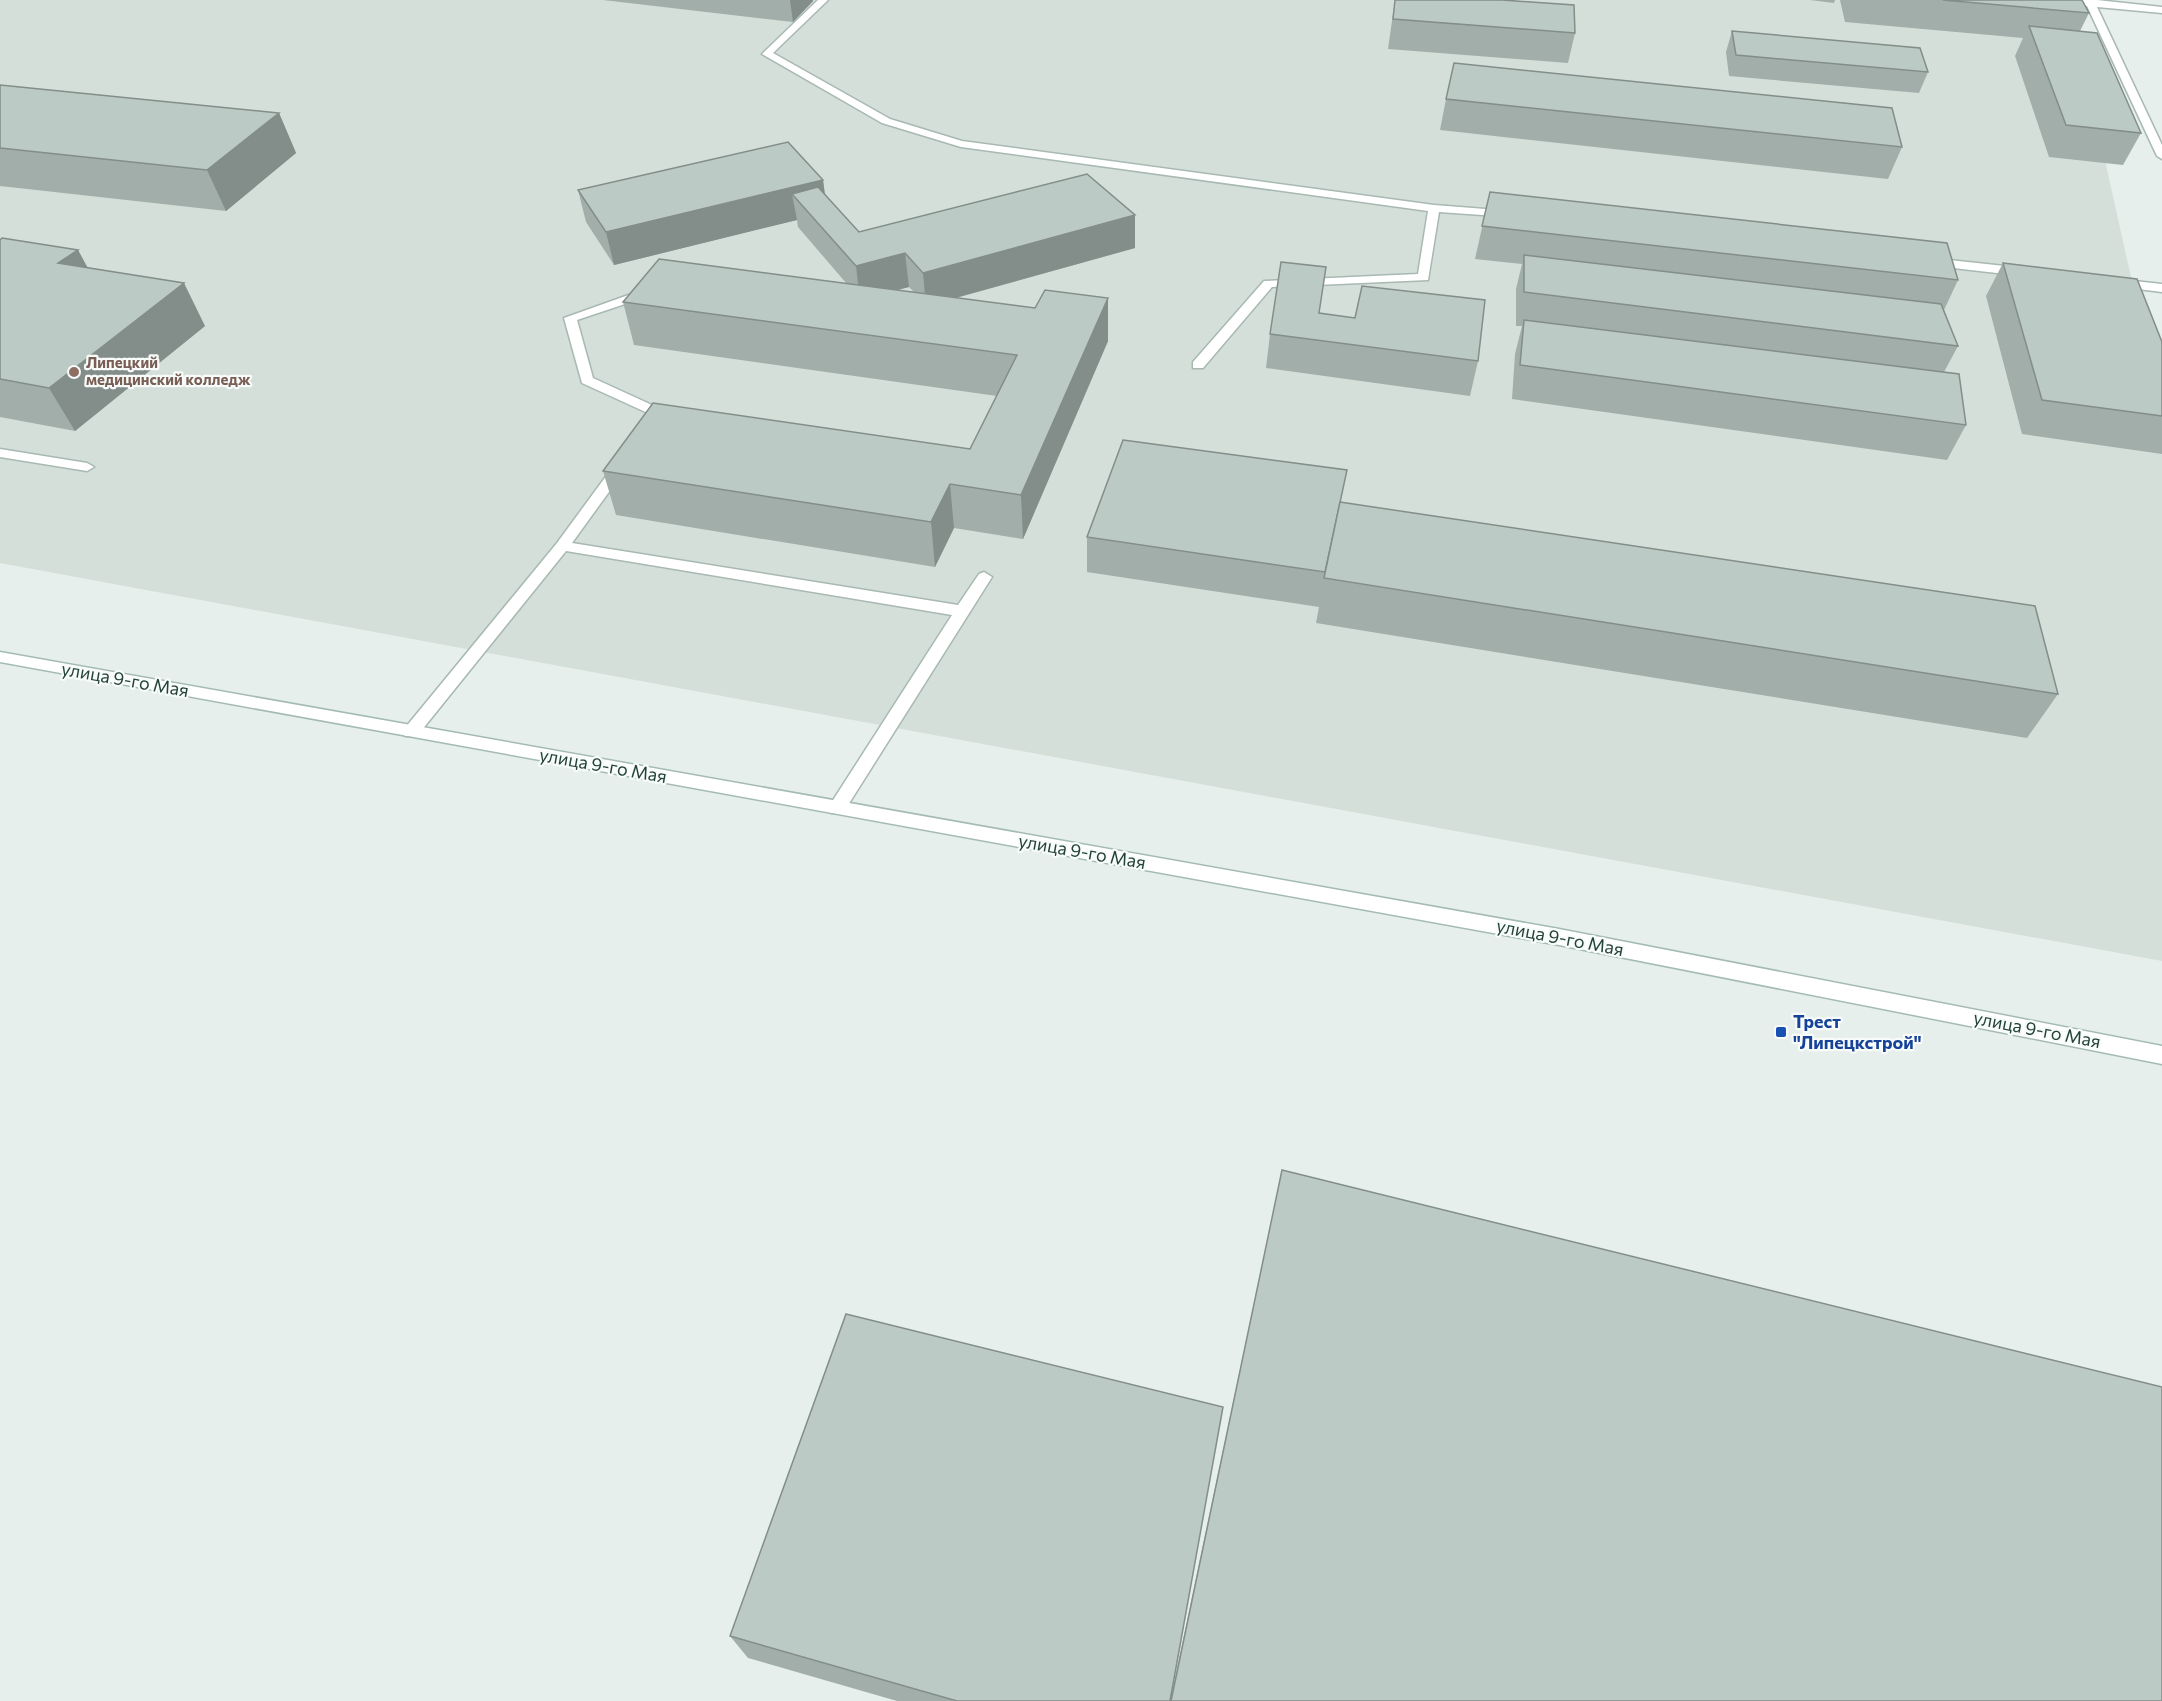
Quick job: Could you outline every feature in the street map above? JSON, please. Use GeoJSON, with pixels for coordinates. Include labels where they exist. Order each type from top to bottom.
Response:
{"type":"FeatureCollection","features":[{"type":"Feature","properties":{"kind":"main road"},"geometry":{"type":"LineString","coordinates":[[823,0],[767,54],[886,121],[961,144],[1434,208],[1523,215]]}},
{"type":"Feature","properties":{"kind":"main road"},"geometry":{"type":"LineString","coordinates":[[2046,0],[2092,2],[2162,10]]}},
{"type":"Feature","properties":{"kind":"main road"},"geometry":{"type":"LineString","coordinates":[[2092,2],[2162,156]]}},
{"type":"Feature","properties":{"kind":"main road"},"geometry":{"type":"LineString","coordinates":[[1198,365],[1269,284],[1424,277],[1434,208]]}},
{"type":"Feature","properties":{"kind":"main road"},"geometry":{"type":"LineString","coordinates":[[1913,260],[2032,273]]}},
{"type":"Feature","properties":{"kind":"main road"},"geometry":{"type":"LineString","coordinates":[[2103,282],[2162,288]]}},
{"type":"Feature","properties":{"kind":"main road"},"geometry":{"type":"LineString","coordinates":[[646,432],[660,414],[587,380],[570,318],[657,289]]}},
{"type":"Feature","properties":{"kind":"main road"},"geometry":{"type":"LineString","coordinates":[[411,732],[562,546],[632,451]]}},
{"type":"Feature","properties":{"kind":"main road"},"geometry":{"type":"LineString","coordinates":[[0,453],[87,467]]}},
{"type":"Feature","properties":{"kind":"main road"},"geometry":{"type":"LineString","coordinates":[[562,546],[962,611]]}},
{"type":"Feature","properties":{"kind":"main road"},"geometry":{"type":"LineString","coordinates":[[837,808],[984,577]]}},
{"type":"Feature","properties":{"kind":"main road","name":"улица 9-го Мая"},"geometry":{"type":"LineString","coordinates":[[0,657],[1559,937],[2162,1055]]}},
{"type":"Feature","properties":{"kind":"shaded area"},"geometry":{"type":"Polygon","coordinates":[[[0,0],[1885,0],[2073,17],[2162,416],[2162,961],[0,563],[0,0]]]}},
{"type":"Feature","properties":{"kind":"building"},"geometry":{"type":"Polygon","coordinates":[[[1395,0],[1502,0],[1574,5],[1575,33],[1393,19],[1395,0]]]}},
{"type":"Feature","properties":{"kind":"building"},"geometry":{"type":"Polygon","coordinates":[[[1943,0],[2082,0],[2089,13],[1943,0]]]}},
{"type":"Feature","properties":{"kind":"building"},"geometry":{"type":"Polygon","coordinates":[[[2029,26],[2097,33],[2141,133],[2066,125],[2029,26]]]}},
{"type":"Feature","properties":{"kind":"building"},"geometry":{"type":"Polygon","coordinates":[[[1732,31],[1920,48],[1928,72],[1736,55],[1732,31]]]}},
{"type":"Feature","properties":{"kind":"building"},"geometry":{"type":"Polygon","coordinates":[[[1454,63],[1892,108],[1902,147],[1446,99],[1454,63]]]}},
{"type":"Feature","properties":{"kind":"building"},"geometry":{"type":"Polygon","coordinates":[[[0,85],[279,113],[207,170],[0,148],[0,85]]]}},
{"type":"Feature","properties":{"kind":"building"},"geometry":{"type":"Polygon","coordinates":[[[788,142],[823,180],[606,232],[578,190],[788,142]]]}},
{"type":"Feature","properties":{"kind":"building"},"geometry":{"type":"Polygon","coordinates":[[[1087,174],[1135,215],[923,273],[905,253],[856,266],[792,194],[818,187],[859,232],[1087,174]]]}},
{"type":"Feature","properties":{"kind":"building"},"geometry":{"type":"Polygon","coordinates":[[[1490,192],[1947,243],[1958,280],[1482,226],[1490,192]]]}},
{"type":"Feature","properties":{"kind":"building"},"geometry":{"type":"Polygon","coordinates":[[[2,238],[78,250],[58,263],[184,283],[49,388],[0,379],[0,240],[2,238]]]}},
{"type":"Feature","properties":{"kind":"building"},"geometry":{"type":"Polygon","coordinates":[[[1524,255],[1941,304],[1958,346],[1524,292],[1524,255]]]}},
{"type":"Feature","properties":{"kind":"building"},"geometry":{"type":"Polygon","coordinates":[[[659,259],[1035,308],[1045,290],[1108,298],[1021,495],[950,484],[931,522],[603,471],[653,403],[970,449],[1017,355],[623,302],[659,259]]]}},
{"type":"Feature","properties":{"kind":"building"},"geometry":{"type":"Polygon","coordinates":[[[1281,262],[1326,267],[1319,313],[1355,318],[1362,286],[1485,300],[1478,361],[1270,334],[1281,262]]]}},
{"type":"Feature","properties":{"kind":"building"},"geometry":{"type":"Polygon","coordinates":[[[2003,263],[2137,279],[2162,342],[2162,416],[2042,400],[2003,263]]]}},
{"type":"Feature","properties":{"kind":"building"},"geometry":{"type":"Polygon","coordinates":[[[1524,320],[1959,374],[1966,425],[1520,365],[1524,320]]]}},
{"type":"Feature","properties":{"kind":"building"},"geometry":{"type":"Polygon","coordinates":[[[1123,440],[1347,470],[1325,572],[1087,537],[1123,440]]]}},
{"type":"Feature","properties":{"kind":"building"},"geometry":{"type":"Polygon","coordinates":[[[1340,502],[2035,606],[2058,694],[1324,578],[1340,502]]]}},
{"type":"Feature","properties":{"kind":"building"},"geometry":{"type":"Polygon","coordinates":[[[1282,1170],[2162,1387],[2162,1701],[1171,1701],[1282,1170]]]}},
{"type":"Feature","properties":{"kind":"building"},"geometry":{"type":"Polygon","coordinates":[[[846,1314],[1223,1407],[1170,1701],[957,1701],[730,1636],[846,1314]]]}},
{"type":"Feature","properties":{"kind":"place","name":"Липецкий медицинский колледж"},"geometry":{"type":"Point","coordinates":[74,372]}},
{"type":"Feature","properties":{"kind":"place","name":"Трест \"Липецкстрой\""},"geometry":{"type":"Point","coordinates":[1781,1032]}}]}
